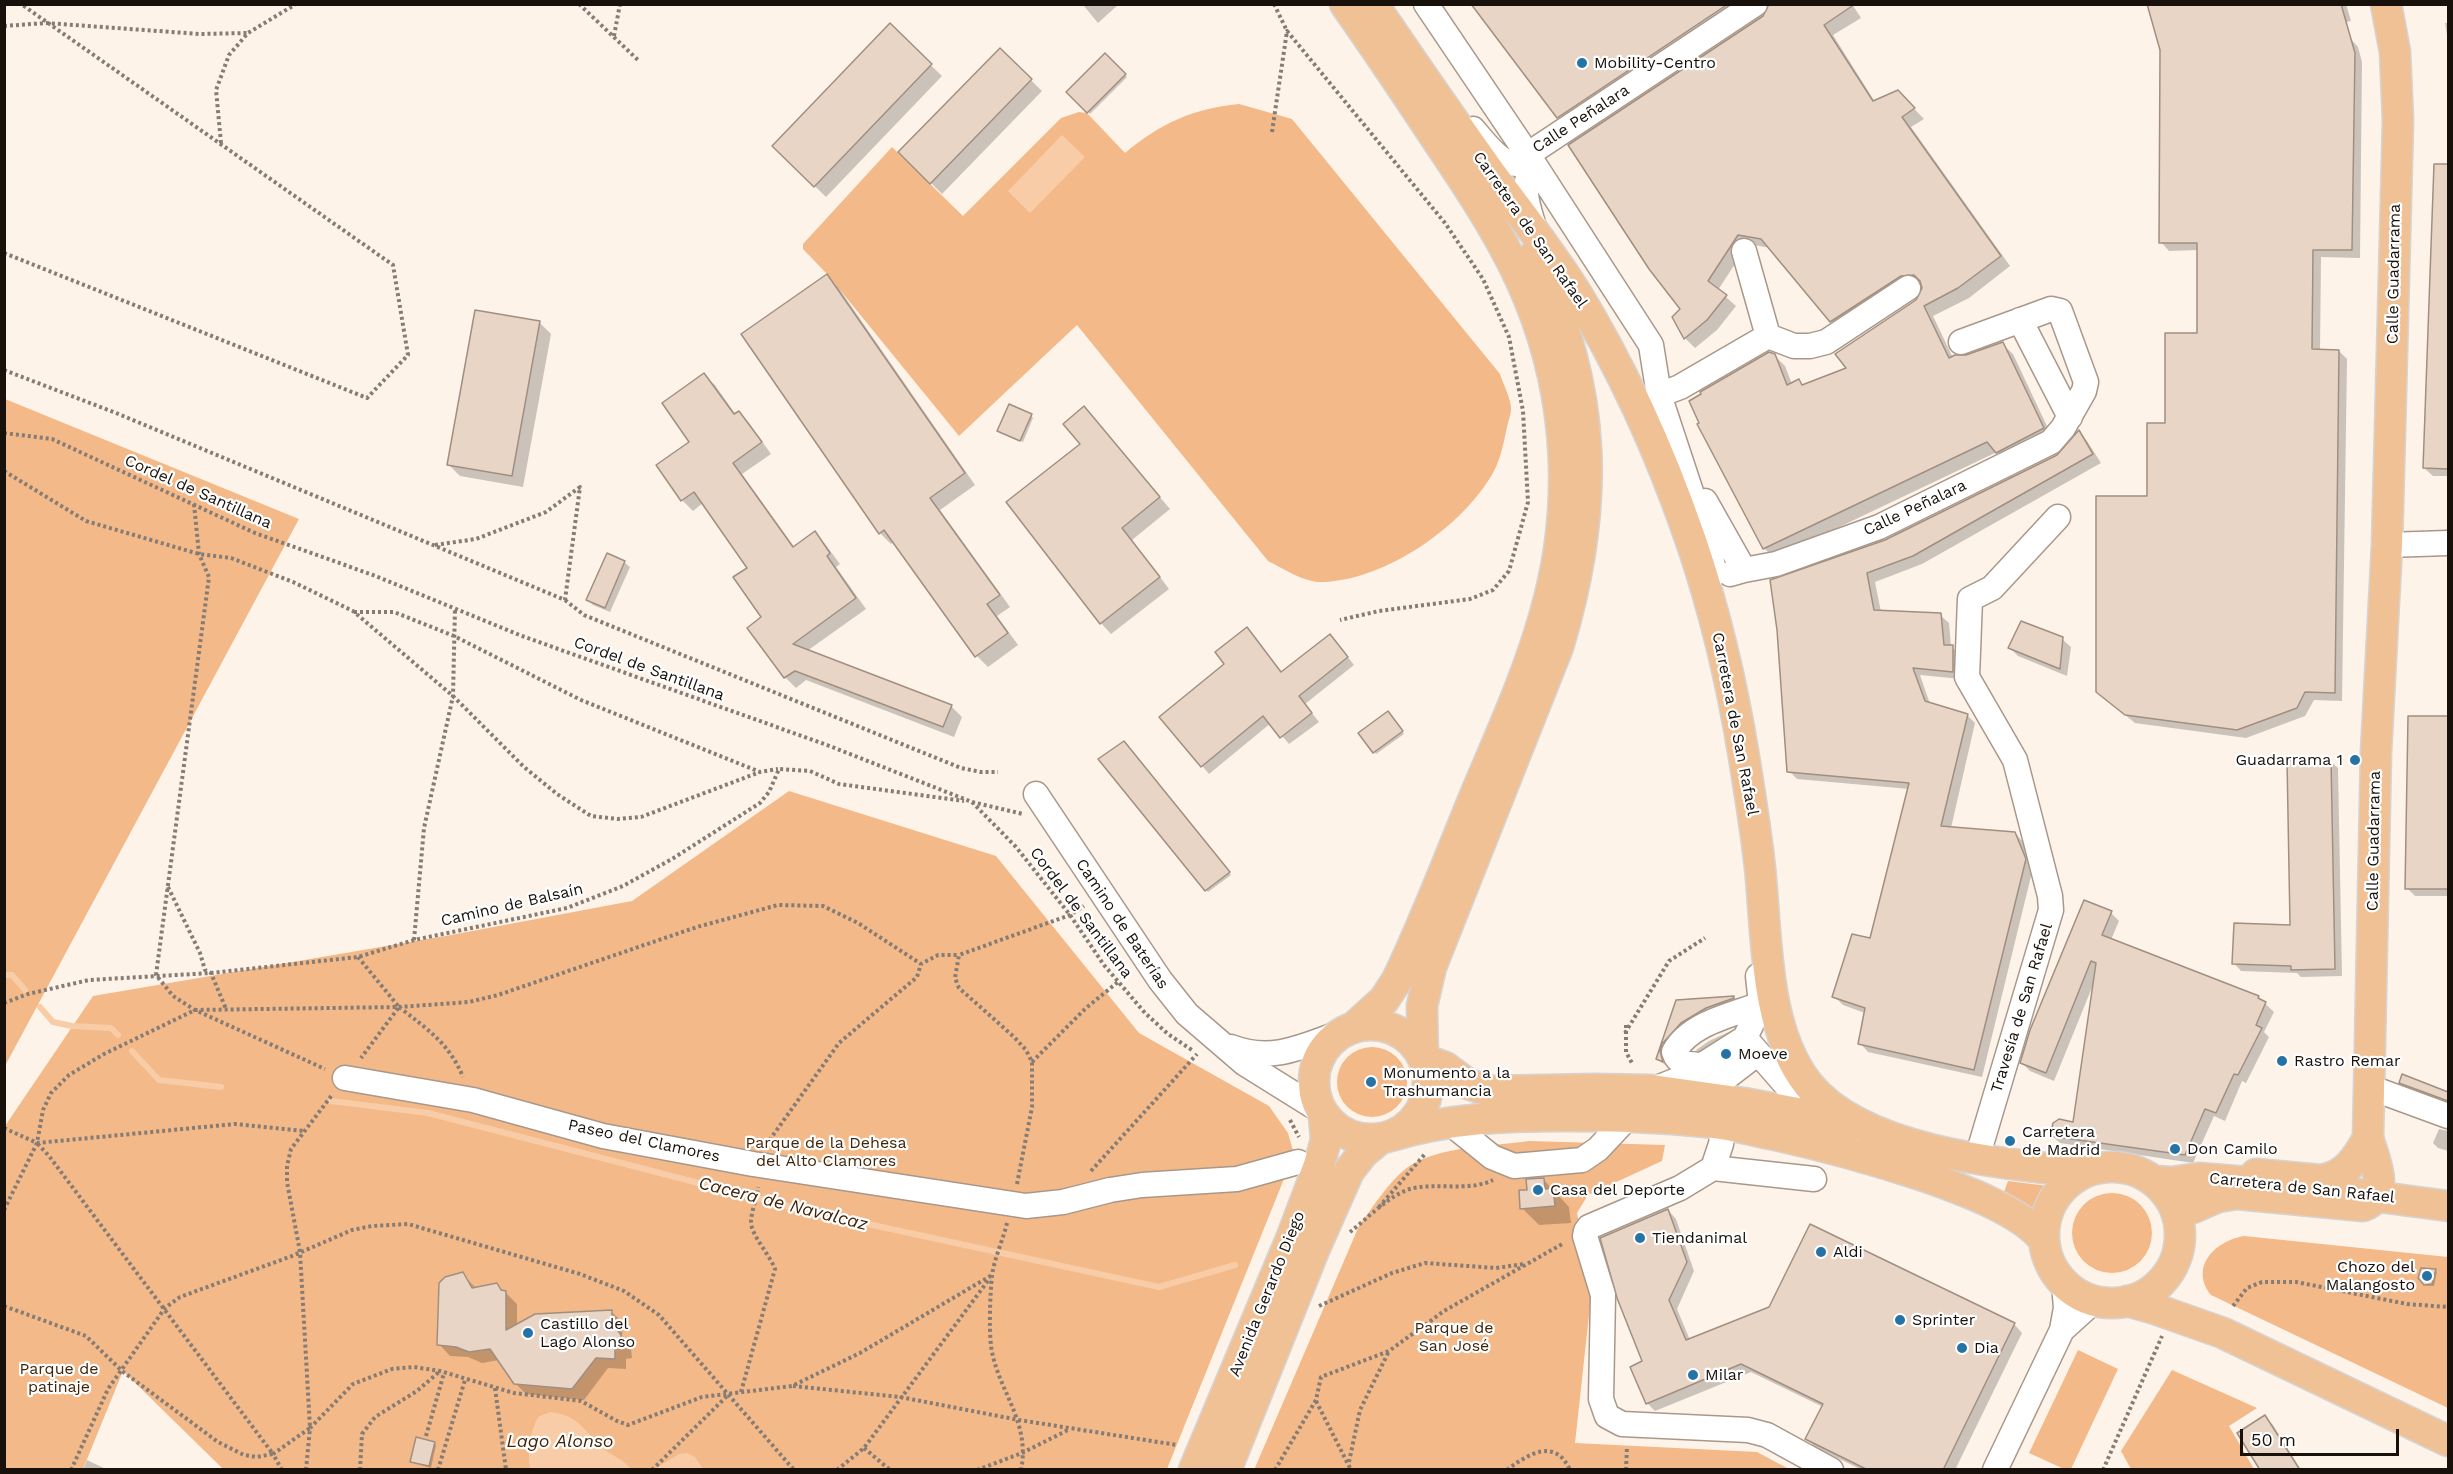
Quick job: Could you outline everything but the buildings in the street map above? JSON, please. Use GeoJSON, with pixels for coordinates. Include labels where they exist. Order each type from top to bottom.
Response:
{"type":"FeatureCollection","features":[{"type":"Feature","properties":{"kind":"main road","name":"Carretera de San Rafael"},"geometry":{"type":"LineString","coordinates":[[1345,4],[1471,191],[1524,287],[1550,359],[1561,426],[1565,487],[1562,536],[1553,586],[1515,701],[1400,973],[1384,999],[1348,1030]]}},
{"type":"Feature","properties":{"kind":"main road","name":"Carretera de San Rafael"},"geometry":{"type":"LineString","coordinates":[[1373,4],[1456,126],[1573,288],[1615,363],[1642,418],[1667,479],[1690,540],[1718,630],[1738,721],[1748,784],[1774,998],[1791,1054],[1808,1084],[1830,1106],[1851,1120],[1894,1138],[1977,1158],[2085,1172]]}},
{"type":"Feature","properties":{"kind":"main road","name":"Calle Guadarrama"},"geometry":{"type":"LineString","coordinates":[[2378,1196],[2379,1186],[2372,1151],[2369,1087],[2376,752],[2386,545],[2397,109],[2395,52],[2386,4]]}},
{"type":"Feature","properties":{"kind":"main road","name":"Carretera de San Rafael"},"geometry":{"type":"LineString","coordinates":[[1423,1059],[1422,1006],[1431,967],[1558,647],[1580,565],[1587,484],[1586,440],[1580,392],[1573,358],[1559,314],[1526,241],[1456,126]]}},
{"type":"Feature","properties":{"kind":"main road"},"geometry":{"type":"LineString","coordinates":[[1386,1137],[1409,1125],[1424,1104],[1428,1084],[1423,1059],[1411,1042],[1395,1030],[1375,1025],[1348,1030],[1324,1050],[1315,1070],[1314,1091],[1323,1114],[1335,1127],[1350,1135],[1365,1139],[1386,1137],[1422,1127],[1531,1116],[1628,1117],[1724,1124],[1825,1146],[1947,1184],[2007,1212],[2034,1230],[2044,1240]]}},
{"type":"Feature","properties":{"kind":"main road"},"geometry":{"type":"LineString","coordinates":[[1423,1059],[1445,1067],[1468,1083],[1490,1091],[1595,1089],[1649,1082],[1693,1080],[1744,1103],[1813,1116],[1894,1138]]}},
{"type":"Feature","properties":{"kind":"main road","name":"Avenida Gerardo Diego"},"geometry":{"type":"LineString","coordinates":[[1189,1458],[1287,1250],[1326,1140],[1323,1114]]}},
{"type":"Feature","properties":{"kind":"main road","name":"Avenida Gerardo Diego"},"geometry":{"type":"LineString","coordinates":[[1226,1470],[1314,1250],[1349,1171],[1363,1153],[1386,1137]]}},
{"type":"Feature","properties":{"kind":"main road"},"geometry":{"type":"LineString","coordinates":[[2199,1178],[2252,1174],[2330,1178],[2372,1151],[2394,1186],[2418,1201]]}},
{"type":"Feature","properties":{"kind":"main road"},"geometry":{"type":"LineString","coordinates":[[2186,1215],[2155,1181],[2142,1173],[2124,1167],[2104,1167],[2085,1172],[2066,1185],[2052,1201],[2045,1220],[2044,1240],[2050,1264],[2064,1284],[2079,1294],[2094,1301],[2111,1303],[2127,1301],[2148,1292],[2165,1277],[2173,1266],[2179,1249],[2186,1215],[2218,1197],[2236,1194],[2363,1206],[2370,1204],[2378,1196]]}},
{"type":"Feature","properties":{"kind":"main road","name":"Carretera de San Rafael"},"geometry":{"type":"LineString","coordinates":[[2155,1181],[2199,1178],[2378,1196],[2448,1206]]}},
{"type":"Feature","properties":{"kind":"main road","name":"Carretera de San Rafael"},"geometry":{"type":"LineString","coordinates":[[2186,1215],[2207,1204],[2229,1203],[2386,1217],[2448,1219]]}},
{"type":"Feature","properties":{"kind":"main road"},"geometry":{"type":"LineString","coordinates":[[2165,1277],[2175,1294],[2194,1313],[2228,1319],[2448,1441]]}},
{"type":"Feature","properties":{"kind":"main road"},"geometry":{"type":"LineString","coordinates":[[2127,1301],[2155,1309],[2228,1319]]}},
{"type":"Feature","properties":{"kind":"street","name":"Calle Peñalara"},"geometry":{"type":"LineString","coordinates":[[1426,4],[1651,345],[1659,395],[1701,522],[1740,685],[1748,735],[1746,866],[1761,1004]]}},
{"type":"Feature","properties":{"kind":"street","name":"Calle Peñalara"},"geometry":{"type":"LineString","coordinates":[[1397,39],[1493,152],[1517,166],[1755,4]]}},
{"type":"Feature","properties":{"kind":"street","name":"Calle Peñalara"},"geometry":{"type":"LineString","coordinates":[[1530,159],[1525,188],[1537,238]]}},
{"type":"Feature","properties":{"kind":"street"},"geometry":{"type":"LineString","coordinates":[[1744,251],[1768,336]]}},
{"type":"Feature","properties":{"kind":"street"},"geometry":{"type":"LineString","coordinates":[[1768,336],[1794,346],[1826,342],[1908,288]]}},
{"type":"Feature","properties":{"kind":"street","name":"Calle Peñalara"},"geometry":{"type":"LineString","coordinates":[[1716,578],[1776,564],[1879,527],[2051,442],[2070,417],[2084,391],[2086,382],[2060,311],[2050,309],[1961,342]]}},
{"type":"Feature","properties":{"kind":"street"},"geometry":{"type":"LineString","coordinates":[[2020,320],[2070,417]]}},
{"type":"Feature","properties":{"kind":"street"},"geometry":{"type":"LineString","coordinates":[[1659,395],[1680,387],[1768,336]]}},
{"type":"Feature","properties":{"kind":"street","name":"Calle Peñalara"},"geometry":{"type":"LineString","coordinates":[[1678,453],[1744,570]]}},
{"type":"Feature","properties":{"kind":"street","name":"Travesía de San Rafael"},"geometry":{"type":"LineString","coordinates":[[1977,1158],[2051,910],[2050,896],[2015,760],[1967,676],[1970,599],[1992,588],[2058,517]]}},
{"type":"Feature","properties":{"kind":"street"},"geometry":{"type":"LineString","coordinates":[[2386,545],[2448,543]]}},
{"type":"Feature","properties":{"kind":"street","name":"Camino de Baterías"},"geometry":{"type":"LineString","coordinates":[[1036,794],[1172,997],[1187,1014],[1244,1064],[1323,1114]]}},
{"type":"Feature","properties":{"kind":"street"},"geometry":{"type":"LineString","coordinates":[[1761,1004],[1751,1045],[1693,1080],[1676,1059],[1674,1052],[1680,1041],[1720,1019],[1761,1004]]}},
{"type":"Feature","properties":{"kind":"street","name":"Camino de Baterías"},"geometry":{"type":"LineString","coordinates":[[1221,1043],[1251,1054],[1273,1055],[1348,1030]]}},
{"type":"Feature","properties":{"kind":"street"},"geometry":{"type":"LineString","coordinates":[[1751,1045],[1813,1116]]}},
{"type":"Feature","properties":{"kind":"street","name":"Paseo del Clamores"},"geometry":{"type":"LineString","coordinates":[[345,1078],[473,1100],[603,1136],[753,1164],[1012,1205],[1026,1206],[1063,1202],[1110,1190],[1142,1185],[1237,1179],[1298,1162]]}},
{"type":"Feature","properties":{"kind":"street"},"geometry":{"type":"LineString","coordinates":[[2369,1087],[2448,1116]]}},
{"type":"Feature","properties":{"kind":"street"},"geometry":{"type":"LineString","coordinates":[[1450,1123],[1492,1157],[1502,1163],[1517,1166],[1582,1160],[1598,1149],[1628,1117]]}},
{"type":"Feature","properties":{"kind":"street"},"geometry":{"type":"LineString","coordinates":[[1713,1168],[1721,1144],[1724,1124]]}},
{"type":"Feature","properties":{"kind":"street"},"geometry":{"type":"LineString","coordinates":[[1814,1179],[1713,1168],[1680,1188],[1586,1231],[1585,1236],[1603,1294],[1601,1399],[1607,1416],[1623,1424],[1748,1430],[1767,1435],[1831,1470]]}},
{"type":"Feature","properties":{"kind":"street"},"geometry":{"type":"LineString","coordinates":[[1995,1470],[2062,1330],[2066,1308],[2064,1284]]}},
{"type":"Feature","properties":{"kind":"street"},"geometry":{"type":"LineString","coordinates":[[2062,1330],[2094,1301]]}},
{"type":"Feature","properties":{"kind":"path"},"geometry":{"type":"LineString","coordinates":[[4,253],[367,398],[408,355],[393,265],[21,4]]}},
{"type":"Feature","properties":{"kind":"path"},"geometry":{"type":"LineString","coordinates":[[221,143],[216,90],[229,56],[248,33],[296,4]]}},
{"type":"Feature","properties":{"kind":"path"},"geometry":{"type":"LineString","coordinates":[[579,4],[639,61]]}},
{"type":"Feature","properties":{"kind":"path"},"geometry":{"type":"LineString","coordinates":[[614,37],[620,4]]}},
{"type":"Feature","properties":{"kind":"path"},"geometry":{"type":"LineString","coordinates":[[1274,4],[1287,31],[1445,223],[1483,279],[1509,337],[1523,411],[1528,502],[1509,571],[1504,578],[1493,590],[1470,599],[1379,611],[1340,620]]}},
{"type":"Feature","properties":{"kind":"path"},"geometry":{"type":"LineString","coordinates":[[4,27],[46,23],[200,34],[248,33]]}},
{"type":"Feature","properties":{"kind":"path"},"geometry":{"type":"LineString","coordinates":[[1272,132],[1287,31]]}},
{"type":"Feature","properties":{"kind":"path"},"geometry":{"type":"LineString","coordinates":[[4,370],[116,413],[435,545],[565,600],[584,615],[950,764],[981,772],[999,772]]}},
{"type":"Feature","properties":{"kind":"path","name":"Cordel de Santillana"},"geometry":{"type":"LineString","coordinates":[[4,433],[52,439],[255,533],[373,575],[522,636],[827,745],[972,802],[1016,847],[1070,915],[1118,982],[1145,1013],[1168,1034],[1197,1054],[1063,1202]]}},
{"type":"Feature","properties":{"kind":"path"},"geometry":{"type":"LineString","coordinates":[[4,471],[86,521],[199,554],[231,558],[293,582],[352,612],[453,696],[524,767],[557,794],[591,816],[618,819],[641,817],[760,772],[779,769],[810,771],[839,784],[972,802],[1053,820]]}},
{"type":"Feature","properties":{"kind":"path"},"geometry":{"type":"LineString","coordinates":[[435,545],[476,539],[546,512],[580,486],[565,600]]}},
{"type":"Feature","properties":{"kind":"path"},"geometry":{"type":"LineString","coordinates":[[194,504],[199,554],[209,577],[156,975],[173,996],[195,1010],[345,1078]]}},
{"type":"Feature","properties":{"kind":"path"},"geometry":{"type":"LineString","coordinates":[[414,940],[424,828],[453,696],[455,608]]}},
{"type":"Feature","properties":{"kind":"path"},"geometry":{"type":"LineString","coordinates":[[352,612],[394,612],[454,636],[581,700],[760,772]]}},
{"type":"Feature","properties":{"kind":"path","name":"Camino de Balsaín"},"geometry":{"type":"LineString","coordinates":[[4,1003],[28,994],[89,980],[211,973],[358,957],[414,940],[567,908],[623,886],[672,859],[760,803],[769,792],[779,769]]}},
{"type":"Feature","properties":{"kind":"path"},"geometry":{"type":"LineString","coordinates":[[167,887],[200,953],[205,970],[211,973],[226,1009]]}},
{"type":"Feature","properties":{"kind":"path"},"geometry":{"type":"LineString","coordinates":[[741,1393],[775,1269],[772,1259],[752,1230],[751,1222],[758,1188],[753,1164],[839,1042],[917,977],[921,964],[938,955],[959,955],[1070,915],[1102,895]]}},
{"type":"Feature","properties":{"kind":"path"},"geometry":{"type":"LineString","coordinates":[[4,1210],[37,1143],[43,1110],[51,1093],[69,1075],[104,1054],[195,1010],[399,1007],[470,1002],[498,995],[697,927],[778,905],[823,906],[858,923],[921,964]]}},
{"type":"Feature","properties":{"kind":"path"},"geometry":{"type":"LineString","coordinates":[[1625,1033],[1670,961],[1705,938]]}},
{"type":"Feature","properties":{"kind":"path"},"geometry":{"type":"LineString","coordinates":[[959,955],[955,978],[959,988],[1014,1037],[1026,1050],[1032,1062],[1032,1107],[1012,1205],[992,1275],[991,1345],[996,1368],[1019,1420],[1021,1470]]}},
{"type":"Feature","properties":{"kind":"path"},"geometry":{"type":"LineString","coordinates":[[358,957],[399,1007],[448,1049],[460,1068],[473,1100]]}},
{"type":"Feature","properties":{"kind":"path"},"geometry":{"type":"LineString","coordinates":[[1032,1062],[1086,1008],[1118,982]]}},
{"type":"Feature","properties":{"kind":"path"},"geometry":{"type":"LineString","coordinates":[[306,1470],[310,1428],[300,1252],[287,1182],[287,1166],[291,1149],[399,1007]]}},
{"type":"Feature","properties":{"kind":"path"},"geometry":{"type":"LineString","coordinates":[[1626,1025],[1626,1052],[1634,1066],[1649,1082]]}},
{"type":"Feature","properties":{"kind":"path"},"geometry":{"type":"LineString","coordinates":[[37,1143],[235,1124],[304,1131]]}},
{"type":"Feature","properties":{"kind":"path"},"geometry":{"type":"LineString","coordinates":[[4,1128],[37,1143],[50,1156],[273,1454],[282,1470]]}},
{"type":"Feature","properties":{"kind":"path"},"geometry":{"type":"LineString","coordinates":[[1372,1214],[1431,1148]]}},
{"type":"Feature","properties":{"kind":"path"},"geometry":{"type":"LineString","coordinates":[[1348,1234],[1392,1198],[1410,1190],[1489,1182],[1517,1166]]}},
{"type":"Feature","properties":{"kind":"path"},"geometry":{"type":"LineString","coordinates":[[70,1470],[108,1389],[165,1308],[180,1297],[352,1230],[372,1226],[408,1224],[580,1274],[624,1291],[659,1315],[794,1470]]}},
{"type":"Feature","properties":{"kind":"path"},"geometry":{"type":"LineString","coordinates":[[1275,1470],[1316,1401],[1321,1377],[1389,1352],[1444,1311],[1586,1231]]}},
{"type":"Feature","properties":{"kind":"path"},"geometry":{"type":"LineString","coordinates":[[1311,1309],[1392,1273],[1425,1263],[1496,1268],[1528,1263]]}},
{"type":"Feature","properties":{"kind":"path"},"geometry":{"type":"LineString","coordinates":[[792,1386],[860,1353],[992,1275]]}},
{"type":"Feature","properties":{"kind":"path"},"geometry":{"type":"LineString","coordinates":[[837,1470],[864,1449],[900,1397],[992,1275]]}},
{"type":"Feature","properties":{"kind":"path"},"geometry":{"type":"LineString","coordinates":[[2228,1319],[2247,1288],[2262,1282],[2296,1282],[2407,1304],[2448,1307]]}},
{"type":"Feature","properties":{"kind":"path"},"geometry":{"type":"LineString","coordinates":[[4,1306],[86,1336],[122,1371],[218,1442],[244,1455],[273,1454],[310,1428],[353,1384],[392,1369],[414,1367],[442,1372],[514,1393],[581,1401],[628,1425],[702,1397],[792,1386],[900,1397],[1071,1429],[1189,1458]]}},
{"type":"Feature","properties":{"kind":"path"},"geometry":{"type":"LineString","coordinates":[[2103,1470],[2163,1332]]}},
{"type":"Feature","properties":{"kind":"path"},"geometry":{"type":"LineString","coordinates":[[1349,1462],[1359,1410],[1389,1352]]}},
{"type":"Feature","properties":{"kind":"path"},"geometry":{"type":"LineString","coordinates":[[426,1436],[442,1372]]}},
{"type":"Feature","properties":{"kind":"path"},"geometry":{"type":"LineString","coordinates":[[360,1470],[362,1434],[375,1417],[417,1391],[442,1372]]}},
{"type":"Feature","properties":{"kind":"path"},"geometry":{"type":"LineString","coordinates":[[438,1470],[465,1380]]}},
{"type":"Feature","properties":{"kind":"path"},"geometry":{"type":"LineString","coordinates":[[495,1388],[506,1470]]}},
{"type":"Feature","properties":{"kind":"path"},"geometry":{"type":"LineString","coordinates":[[652,1470],[730,1394]]}},
{"type":"Feature","properties":{"kind":"path"},"geometry":{"type":"LineString","coordinates":[[1316,1401],[1349,1462],[1351,1470]]}},
{"type":"Feature","properties":{"kind":"path"},"geometry":{"type":"LineString","coordinates":[[977,1470],[1022,1453],[1071,1429]]}},
{"type":"Feature","properties":{"kind":"path"},"geometry":{"type":"LineString","coordinates":[[864,1449],[890,1470]]}},
{"type":"Feature","properties":{"kind":"path"},"geometry":{"type":"LineString","coordinates":[[1507,1470],[1542,1450],[1550,1450],[1563,1459],[1570,1470]]}},
{"type":"Feature","properties":{"kind":"green space"},"geometry":{"type":"Polygon","coordinates":[[[1239,104],[1292,119],[1500,374],[1510,400],[1511,414],[1494,471],[1481,491],[1463,511],[1443,530],[1397,561],[1372,572],[1347,579],[1316,582],[1295,575],[1268,561],[1077,325],[959,436],[827,274],[803,249],[803,244],[892,147],[963,216],[1061,118],[1079,112],[1087,113],[1125,153],[1151,133],[1178,119],[1222,106],[1239,104]]]}},
{"type":"Feature","properties":{"kind":"green space"},"geometry":{"type":"Polygon","coordinates":[[[5,399],[299,519],[5,1066],[5,399]]]}},
{"type":"Feature","properties":{"kind":"green space","name":"Parque de la Dehesa del Alto Clamores"},"geometry":{"type":"Polygon","coordinates":[[[789,791],[996,856],[1139,1033],[1269,1106],[1288,1133],[1294,1154],[1167,1469],[223,1469],[123,1371],[83,1469],[5,1470],[5,1126],[93,996],[451,935],[632,901],[789,791]]]}},
{"type":"Feature","properties":{"kind":"green space"},"geometry":{"type":"Polygon","coordinates":[[[1379,1047],[1392,1053],[1401,1062],[1405,1068],[1407,1082],[1405,1096],[1397,1107],[1386,1115],[1365,1117],[1347,1107],[1339,1096],[1337,1075],[1347,1057],[1358,1049],[1379,1047]]]}},
{"type":"Feature","properties":{"kind":"green space","name":"Parque de San José"},"geometry":{"type":"Polygon","coordinates":[[[1529,1141],[1665,1145],[1662,1161],[1588,1195],[1577,1213],[1592,1288],[1575,1443],[1757,1452],[1789,1469],[1254,1470],[1359,1226],[1389,1185],[1411,1165],[1438,1154],[1453,1150],[1529,1141]]]}},
{"type":"Feature","properties":{"kind":"green space"},"geometry":{"type":"Polygon","coordinates":[[[2008,1181],[2048,1186],[2036,1211],[2004,1192],[2008,1181]]]}},
{"type":"Feature","properties":{"kind":"green space"},"geometry":{"type":"Polygon","coordinates":[[[2112,1193],[2127,1196],[2140,1205],[2149,1218],[2152,1233],[2149,1248],[2140,1261],[2127,1270],[2112,1273],[2097,1270],[2084,1261],[2075,1248],[2072,1233],[2075,1218],[2084,1205],[2097,1196],[2112,1193]]]}},
{"type":"Feature","properties":{"kind":"green space"},"geometry":{"type":"Polygon","coordinates":[[[2244,1236],[2448,1257],[2448,1408],[2211,1295],[2205,1285],[2203,1275],[2208,1257],[2224,1243],[2244,1236]]]}},
{"type":"Feature","properties":{"kind":"green space"},"geometry":{"type":"Polygon","coordinates":[[[2078,1350],[2118,1369],[2071,1469],[2064,1469],[2029,1453],[2078,1350]]]}},
{"type":"Feature","properties":{"kind":"green space"},"geometry":{"type":"Polygon","coordinates":[[[2172,1370],[2257,1408],[2229,1426],[2254,1469],[2131,1469],[2121,1451],[2172,1370]]]}},
{"type":"Feature","properties":{"kind":"water"},"geometry":{"type":"Polygon","coordinates":[[[1062,135],[1085,157],[1030,213],[1008,191],[1062,135]]]}},
{"type":"Feature","properties":{"kind":"water","name":"Lago Alonso"},"geometry":{"type":"Polygon","coordinates":[[[550,1412],[575,1420],[604,1449],[631,1469],[530,1469],[529,1449],[533,1429],[538,1417],[550,1412]]]}},
{"type":"Feature","properties":{"kind":"water","name":"Lago Alonso"},"geometry":{"type":"Polygon","coordinates":[[[687,1453],[695,1457],[703,1469],[655,1469],[679,1454],[687,1453]]]}},
{"type":"Feature","properties":{"kind":"waterway","name":"Cacera de Navalcaz"},"geometry":{"type":"LineString","coordinates":[[4,975],[12,975],[25,990]]}},
{"type":"Feature","properties":{"kind":"waterway","name":"Cacera de Navalcaz"},"geometry":{"type":"LineString","coordinates":[[40,1007],[53,1022],[72,1026],[111,1028],[118,1035]]}},
{"type":"Feature","properties":{"kind":"waterway","name":"Cacera de Navalcaz"},"geometry":{"type":"LineString","coordinates":[[132,1051],[159,1080],[221,1087]]}},
{"type":"Feature","properties":{"kind":"waterway","name":"Cacera de Navalcaz"},"geometry":{"type":"LineString","coordinates":[[331,1101],[428,1113],[803,1210],[1159,1287],[1235,1265]]}},
{"type":"Feature","properties":{"kind":"place","name":"Mobility-Centro"},"geometry":{"type":"Point","coordinates":[1582,63]}},
{"type":"Feature","properties":{"kind":"place","name":"Guadarrama 1"},"geometry":{"type":"Point","coordinates":[2355,760]}},
{"type":"Feature","properties":{"kind":"place","name":"Moeve"},"geometry":{"type":"Point","coordinates":[1726,1054]}},
{"type":"Feature","properties":{"kind":"place","name":"Rastro Remar"},"geometry":{"type":"Point","coordinates":[2282,1061]}},
{"type":"Feature","properties":{"kind":"place","name":"Monumento a la Trashumancia"},"geometry":{"type":"Point","coordinates":[1371,1082]}},
{"type":"Feature","properties":{"kind":"place","name":"Carretera de Madrid"},"geometry":{"type":"Point","coordinates":[2010,1141]}},
{"type":"Feature","properties":{"kind":"place","name":"Don Camilo"},"geometry":{"type":"Point","coordinates":[2175,1149]}},
{"type":"Feature","properties":{"kind":"place","name":"Casa del Deporte"},"geometry":{"type":"Point","coordinates":[1538,1190]}},
{"type":"Feature","properties":{"kind":"place","name":"Tiendanimal"},"geometry":{"type":"Point","coordinates":[1640,1238]}},
{"type":"Feature","properties":{"kind":"place","name":"Aldi"},"geometry":{"type":"Point","coordinates":[1821,1252]}},
{"type":"Feature","properties":{"kind":"place","name":"Chozo del Malangosto"},"geometry":{"type":"Point","coordinates":[2427,1276]}},
{"type":"Feature","properties":{"kind":"place","name":"Sprinter"},"geometry":{"type":"Point","coordinates":[1900,1320]}},
{"type":"Feature","properties":{"kind":"place","name":"Castillo del Lago Alonso"},"geometry":{"type":"Point","coordinates":[528,1333]}},
{"type":"Feature","properties":{"kind":"place","name":"Dia"},"geometry":{"type":"Point","coordinates":[1962,1348]}},
{"type":"Feature","properties":{"kind":"place","name":"Milar"},"geometry":{"type":"Point","coordinates":[1693,1375]}},
{"type":"Feature","properties":{"kind":"park label","name":"Parque de patinaje"},"geometry":{"type":"Point","coordinates":[59,1378]}}]}
